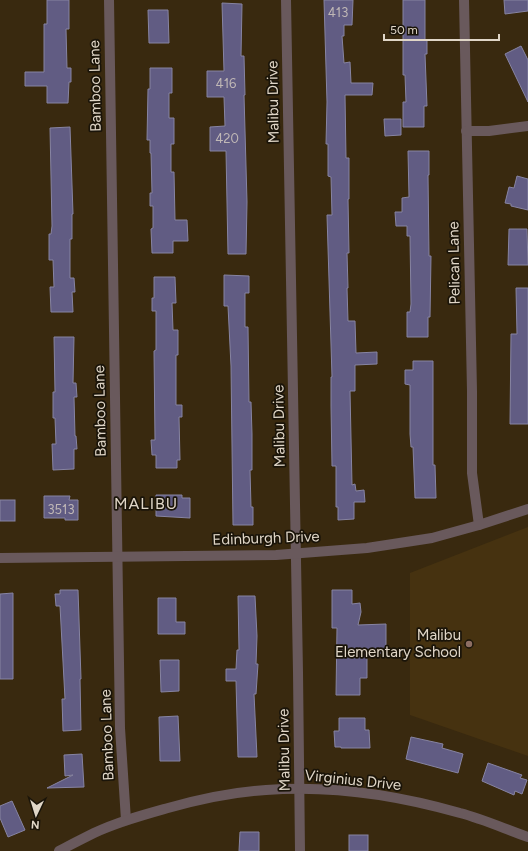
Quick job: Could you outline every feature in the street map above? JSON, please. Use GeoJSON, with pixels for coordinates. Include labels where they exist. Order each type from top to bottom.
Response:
{"type":"FeatureCollection","features":[{"type":"Feature","properties":{"kind":"street","name":"Bamboo Lane"},"geometry":{"type":"LineString","coordinates":[[108,0],[120,728],[126,820]]}},
{"type":"Feature","properties":{"kind":"street","name":"Malibu Drive"},"geometry":{"type":"LineString","coordinates":[[286,0],[300,851]]}},
{"type":"Feature","properties":{"kind":"street","name":"Pelican Lane"},"geometry":{"type":"LineString","coordinates":[[464,0],[472,391],[472,473],[479,525]]}},
{"type":"Feature","properties":{"kind":"street"},"geometry":{"type":"LineString","coordinates":[[466,131],[489,131],[528,126]]}},
{"type":"Feature","properties":{"kind":"street","name":"Edinburgh Drive"},"geometry":{"type":"LineString","coordinates":[[0,558],[296,554],[367,548],[432,538],[479,525],[528,508]]}},
{"type":"Feature","properties":{"kind":"street","name":"Virginius Drive"},"geometry":{"type":"LineString","coordinates":[[59,851],[94,833],[126,820],[195,801],[234,793],[266,790],[331,790],[370,794],[423,803],[462,813],[528,837]]}},
{"type":"Feature","properties":{"kind":"shaded area","name":"Malibu Elementary School"},"geometry":{"type":"Polygon","coordinates":[[[528,527],[528,756],[410,715],[410,573],[528,527]]]}},
{"type":"Feature","properties":{"kind":"building"},"geometry":{"type":"Polygon","coordinates":[[[47,0],[69,0],[69,29],[66,29],[67,68],[71,68],[71,82],[69,82],[68,103],[47,103],[47,86],[25,86],[25,72],[44,72],[44,24],[47,24],[47,0]]]}},
{"type":"Feature","properties":{"kind":"building"},"geometry":{"type":"Polygon","coordinates":[[[324,0],[353,0],[352,25],[344,25],[344,36],[342,36],[344,63],[350,62],[351,83],[373,83],[372,95],[345,95],[346,158],[349,158],[349,253],[347,253],[348,321],[355,321],[356,353],[377,352],[377,364],[355,365],[355,391],[350,391],[352,485],[355,484],[356,491],[364,490],[365,502],[354,502],[354,519],[338,520],[338,507],[336,507],[336,466],[332,466],[332,377],[327,215],[332,215],[331,177],[328,176],[328,144],[326,144],[327,102],[324,0]]]}},
{"type":"Feature","properties":{"kind":"building"},"geometry":{"type":"Polygon","coordinates":[[[403,0],[425,0],[425,40],[427,40],[427,54],[425,54],[427,106],[424,106],[424,127],[403,127],[403,102],[406,102],[405,75],[403,75],[403,0]]]}},
{"type":"Feature","properties":{"kind":"building"},"geometry":{"type":"Polygon","coordinates":[[[504,0],[528,0],[528,11],[505,14],[504,0]]]}},
{"type":"Feature","properties":{"kind":"building"},"geometry":{"type":"Polygon","coordinates":[[[222,3],[242,4],[241,56],[244,56],[247,202],[246,254],[228,254],[226,151],[210,151],[210,127],[225,126],[224,97],[207,97],[207,71],[224,71],[222,3]]]}},
{"type":"Feature","properties":{"kind":"building"},"geometry":{"type":"Polygon","coordinates":[[[148,10],[168,10],[169,43],[149,43],[148,10]]]}},
{"type":"Feature","properties":{"kind":"building"},"geometry":{"type":"Polygon","coordinates":[[[521,46],[528,60],[528,102],[505,54],[521,46]]]}},
{"type":"Feature","properties":{"kind":"building"},"geometry":{"type":"Polygon","coordinates":[[[150,68],[172,68],[172,93],[169,93],[169,118],[174,118],[174,144],[171,144],[171,172],[174,172],[175,220],[187,220],[188,241],[173,241],[173,253],[152,253],[151,229],[153,228],[153,206],[150,206],[150,193],[152,193],[151,153],[150,140],[147,140],[150,68]]]}},
{"type":"Feature","properties":{"kind":"building"},"geometry":{"type":"Polygon","coordinates":[[[384,119],[401,119],[401,135],[385,136],[384,119]]]}},
{"type":"Feature","properties":{"kind":"building"},"geometry":{"type":"Polygon","coordinates":[[[70,127],[73,214],[72,239],[70,239],[70,278],[74,278],[75,292],[72,292],[73,312],[51,312],[50,287],[54,287],[53,260],[49,260],[49,234],[51,234],[52,226],[50,128],[70,127]]]}},
{"type":"Feature","properties":{"kind":"building"},"geometry":{"type":"Polygon","coordinates":[[[408,151],[429,151],[429,256],[431,256],[430,317],[428,317],[428,337],[407,337],[407,312],[410,312],[411,304],[410,236],[407,236],[407,226],[396,226],[395,212],[402,212],[402,198],[409,197],[408,151]]]}},
{"type":"Feature","properties":{"kind":"building"},"geometry":{"type":"Polygon","coordinates":[[[517,176],[528,179],[528,210],[505,203],[509,187],[514,188],[517,176]]]}},
{"type":"Feature","properties":{"kind":"building"},"geometry":{"type":"Polygon","coordinates":[[[509,229],[527,229],[528,265],[508,265],[509,229]]]}},
{"type":"Feature","properties":{"kind":"building"},"geometry":{"type":"Polygon","coordinates":[[[224,275],[249,276],[249,293],[245,293],[245,327],[248,327],[249,402],[251,402],[252,434],[252,470],[250,470],[253,525],[233,525],[231,366],[228,306],[224,306],[224,275]]]}},
{"type":"Feature","properties":{"kind":"building"},"geometry":{"type":"Polygon","coordinates":[[[154,277],[175,277],[176,303],[172,303],[173,330],[178,330],[178,355],[176,355],[176,405],[182,405],[182,417],[179,417],[180,460],[177,460],[177,468],[156,468],[156,455],[152,455],[151,440],[155,440],[154,351],[156,350],[156,311],[152,311],[152,298],[154,298],[154,277]]]}},
{"type":"Feature","properties":{"kind":"building"},"geometry":{"type":"Polygon","coordinates":[[[516,288],[528,288],[528,424],[510,424],[511,334],[517,334],[516,288]]]}},
{"type":"Feature","properties":{"kind":"building"},"geometry":{"type":"Polygon","coordinates":[[[54,337],[74,337],[73,383],[76,383],[77,397],[74,397],[75,436],[77,449],[74,449],[74,469],[53,470],[52,444],[56,444],[55,418],[53,418],[53,392],[55,392],[54,337]]]}},
{"type":"Feature","properties":{"kind":"building"},"geometry":{"type":"Polygon","coordinates":[[[413,361],[433,361],[433,465],[435,465],[436,498],[415,498],[413,447],[411,447],[410,434],[410,385],[405,384],[405,370],[413,370],[413,361]]]}},
{"type":"Feature","properties":{"kind":"building"},"geometry":{"type":"Polygon","coordinates":[[[156,495],[182,495],[182,498],[190,498],[190,518],[156,516],[156,495]]]}},
{"type":"Feature","properties":{"kind":"building"},"geometry":{"type":"Polygon","coordinates":[[[44,496],[70,496],[69,500],[78,500],[78,520],[65,520],[65,518],[44,518],[44,496]]]}},
{"type":"Feature","properties":{"kind":"building"},"geometry":{"type":"Polygon","coordinates":[[[0,500],[15,500],[15,521],[0,521],[0,500]]]}},
{"type":"Feature","properties":{"kind":"building"},"geometry":{"type":"Polygon","coordinates":[[[60,590],[78,590],[81,730],[63,731],[62,699],[65,699],[60,606],[56,606],[55,594],[60,594],[60,590]]]}},
{"type":"Feature","properties":{"kind":"building"},"geometry":{"type":"Polygon","coordinates":[[[332,590],[352,590],[352,604],[360,603],[361,612],[358,625],[386,624],[386,653],[367,654],[367,678],[360,678],[360,695],[336,695],[337,628],[332,628],[332,590]]]}},
{"type":"Feature","properties":{"kind":"building"},"geometry":{"type":"Polygon","coordinates":[[[13,593],[13,679],[0,679],[0,594],[13,593]]]}},
{"type":"Feature","properties":{"kind":"building"},"geometry":{"type":"Polygon","coordinates":[[[238,596],[255,596],[257,636],[256,664],[258,664],[256,694],[254,694],[257,757],[238,757],[236,681],[226,681],[226,669],[236,669],[237,650],[239,650],[238,596]]]}},
{"type":"Feature","properties":{"kind":"building"},"geometry":{"type":"Polygon","coordinates":[[[158,598],[176,598],[176,622],[185,622],[185,634],[158,634],[158,598]]]}},
{"type":"Feature","properties":{"kind":"building"},"geometry":{"type":"Polygon","coordinates":[[[160,660],[179,660],[179,691],[161,692],[160,660]]]}},
{"type":"Feature","properties":{"kind":"building"},"geometry":{"type":"Polygon","coordinates":[[[178,716],[180,761],[160,761],[159,717],[178,716]]]}},
{"type":"Feature","properties":{"kind":"building"},"geometry":{"type":"Polygon","coordinates":[[[339,718],[365,718],[365,730],[369,730],[370,748],[335,747],[334,731],[339,731],[339,718]]]}},
{"type":"Feature","properties":{"kind":"building"},"geometry":{"type":"Polygon","coordinates":[[[411,737],[443,744],[442,748],[463,754],[458,773],[406,759],[411,737]]]}},
{"type":"Feature","properties":{"kind":"building"},"geometry":{"type":"Polygon","coordinates":[[[82,754],[84,787],[47,788],[73,775],[65,776],[64,755],[82,754]]]}},
{"type":"Feature","properties":{"kind":"building"},"geometry":{"type":"Polygon","coordinates":[[[488,763],[522,775],[520,778],[527,780],[522,794],[515,791],[514,795],[482,781],[488,763]]]}},
{"type":"Feature","properties":{"kind":"building"},"geometry":{"type":"Polygon","coordinates":[[[12,801],[25,830],[8,837],[0,818],[0,806],[12,801]]]}},
{"type":"Feature","properties":{"kind":"building"},"geometry":{"type":"Polygon","coordinates":[[[240,832],[259,832],[259,851],[239,851],[240,832]]]}},
{"type":"Feature","properties":{"kind":"building"},"geometry":{"type":"Polygon","coordinates":[[[349,835],[368,835],[368,851],[349,851],[349,835]]]}},
{"type":"Feature","properties":{"kind":"place","name":"Malibu Elementary School"},"geometry":{"type":"Point","coordinates":[469,644]}},
{"type":"Feature","properties":{"kind":"district","name":"MALIBU"},"geometry":{"type":"Point","coordinates":[146,503]}}]}
